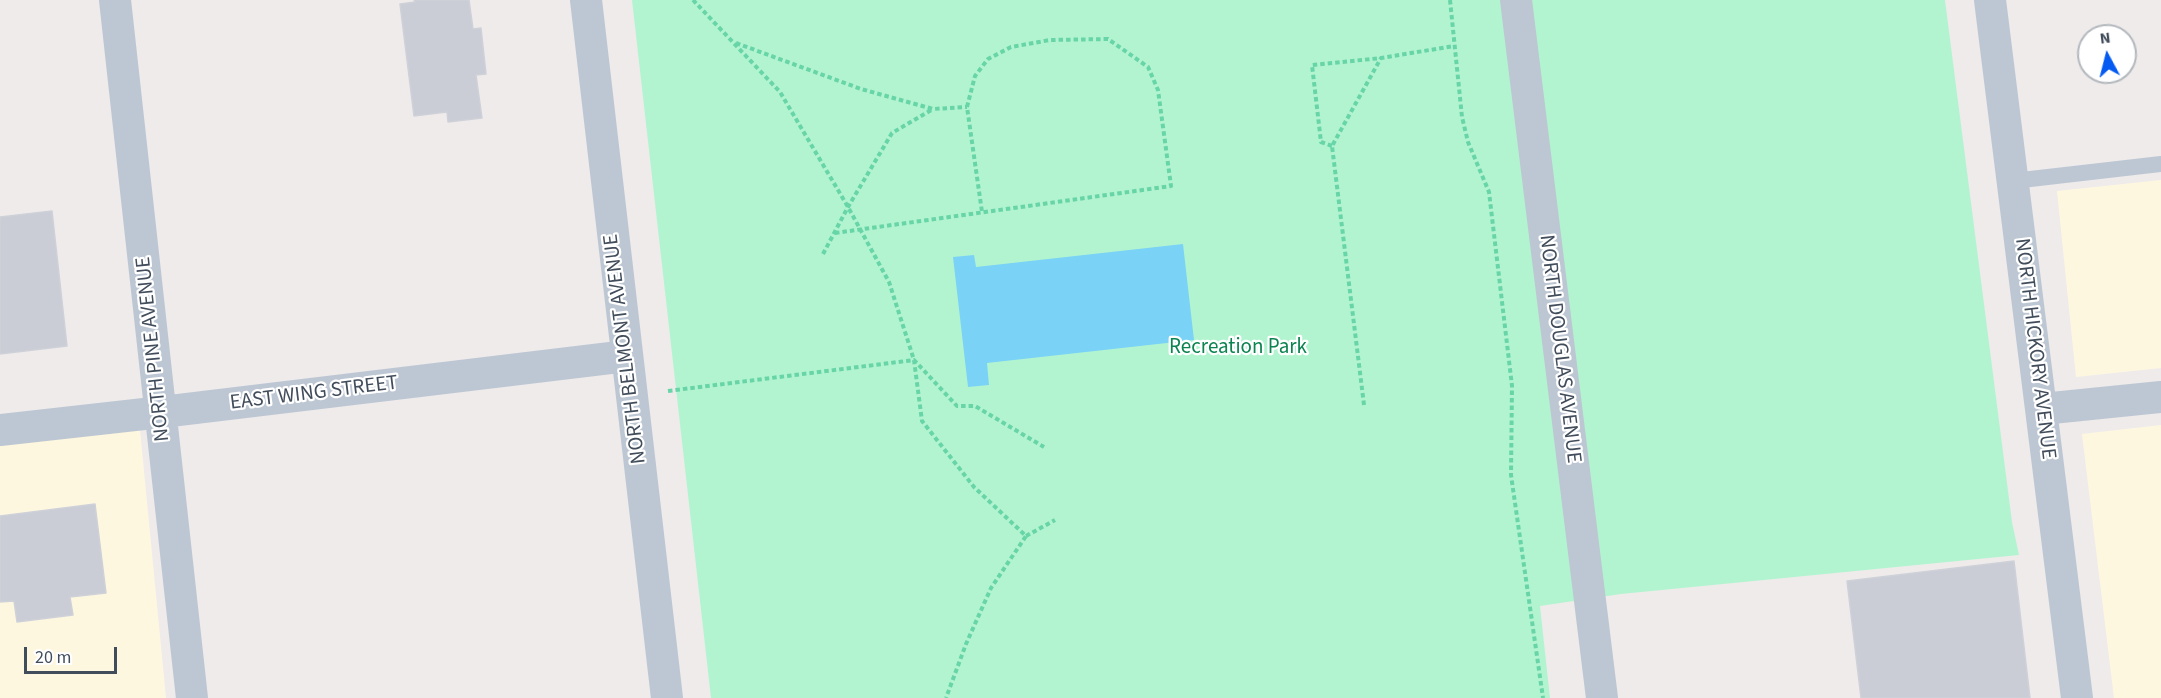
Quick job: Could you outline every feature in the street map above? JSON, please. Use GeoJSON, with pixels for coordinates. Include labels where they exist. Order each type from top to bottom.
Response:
{"type":"FeatureCollection","features":[{"type":"Feature","properties":{"kind":"street","name":"NORTH PINE AVENUE"},"geometry":{"type":"LineString","coordinates":[[115,0],[192,698]]}},
{"type":"Feature","properties":{"kind":"street","name":"NORTH BELMONT AVENUE"},"geometry":{"type":"LineString","coordinates":[[586,0],[667,698]]}},
{"type":"Feature","properties":{"kind":"street","name":"NORTH DOUGLAS AVENUE"},"geometry":{"type":"LineString","coordinates":[[1516,0],[1602,698]]}},
{"type":"Feature","properties":{"kind":"street","name":"NORTH HICKORY AVENUE"},"geometry":{"type":"LineString","coordinates":[[1990,0],[2077,698]]}},
{"type":"Feature","properties":{"kind":"street","name":"EAST WING STREET"},"geometry":{"type":"LineString","coordinates":[[0,430],[627,356]]}},
{"type":"Feature","properties":{"kind":"street"},"geometry":{"type":"LineString","coordinates":[[2042,409],[2161,397]]}},
{"type":"Feature","properties":{"kind":"lane"},"geometry":{"type":"LineString","coordinates":[[2013,181],[2161,164]]}},
{"type":"Feature","properties":{"kind":"path"},"geometry":{"type":"LineString","coordinates":[[693,0],[780,92],[889,282],[914,360],[922,421],[974,487],[1026,536]]}},
{"type":"Feature","properties":{"kind":"path"},"geometry":{"type":"LineString","coordinates":[[1450,0],[1462,117],[1468,142],[1489,192],[1512,386],[1511,475],[1543,698]]}},
{"type":"Feature","properties":{"kind":"path"},"geometry":{"type":"LineString","coordinates":[[835,233],[1171,186],[1158,90],[1148,67],[1108,39],[1050,40],[1011,47],[988,59],[975,76],[968,106],[982,212]]}},
{"type":"Feature","properties":{"kind":"path"},"geometry":{"type":"LineString","coordinates":[[735,43],[861,89],[933,109],[968,106]]}},
{"type":"Feature","properties":{"kind":"path"},"geometry":{"type":"LineString","coordinates":[[1332,146],[1321,142],[1312,65],[1382,58],[1455,46]]}},
{"type":"Feature","properties":{"kind":"path"},"geometry":{"type":"LineString","coordinates":[[1364,405],[1332,146],[1382,58]]}},
{"type":"Feature","properties":{"kind":"path"},"geometry":{"type":"LineString","coordinates":[[823,254],[892,134],[933,109]]}},
{"type":"Feature","properties":{"kind":"path"},"geometry":{"type":"LineString","coordinates":[[668,391],[914,360]]}},
{"type":"Feature","properties":{"kind":"path"},"geometry":{"type":"LineString","coordinates":[[914,360],[957,406],[975,406],[1044,447]]}},
{"type":"Feature","properties":{"kind":"path"},"geometry":{"type":"LineString","coordinates":[[946,698],[966,644],[992,588],[1026,536],[1055,520]]}},
{"type":"Feature","properties":{"kind":"shaded area"},"geometry":{"type":"Polygon","coordinates":[[[2161,180],[2161,368],[2076,377],[2057,191],[2161,180]]]}},
{"type":"Feature","properties":{"kind":"shaded area"},"geometry":{"type":"Polygon","coordinates":[[[2161,425],[2161,698],[2114,698],[2082,434],[2161,425]]]}},
{"type":"Feature","properties":{"kind":"shaded area"},"geometry":{"type":"Polygon","coordinates":[[[140,430],[166,698],[0,698],[0,444],[140,430]]]}},
{"type":"Feature","properties":{"kind":"green space","name":"Recreation Park"},"geometry":{"type":"Polygon","coordinates":[[[632,0],[1945,0],[2012,522],[2019,555],[1621,594],[1540,606],[1550,698],[711,698],[632,0]]]}},
{"type":"Feature","properties":{"kind":"water"},"geometry":{"type":"Polygon","coordinates":[[[1183,244],[1194,340],[987,363],[989,385],[968,387],[953,257],[974,255],[976,267],[1183,244]]]}},
{"type":"Feature","properties":{"kind":"building"},"geometry":{"type":"Polygon","coordinates":[[[414,0],[469,0],[473,29],[481,28],[486,74],[476,75],[482,118],[448,122],[447,112],[414,116],[400,4],[415,2],[414,0]]]}},
{"type":"Feature","properties":{"kind":"building"},"geometry":{"type":"Polygon","coordinates":[[[52,211],[67,346],[0,354],[0,217],[52,211]]]}},
{"type":"Feature","properties":{"kind":"building"},"geometry":{"type":"Polygon","coordinates":[[[95,504],[106,593],[70,597],[73,615],[17,622],[14,601],[0,602],[0,516],[95,504]]]}},
{"type":"Feature","properties":{"kind":"building"},"geometry":{"type":"Polygon","coordinates":[[[2014,561],[2030,698],[1861,698],[1847,581],[2014,561]]]}}]}
